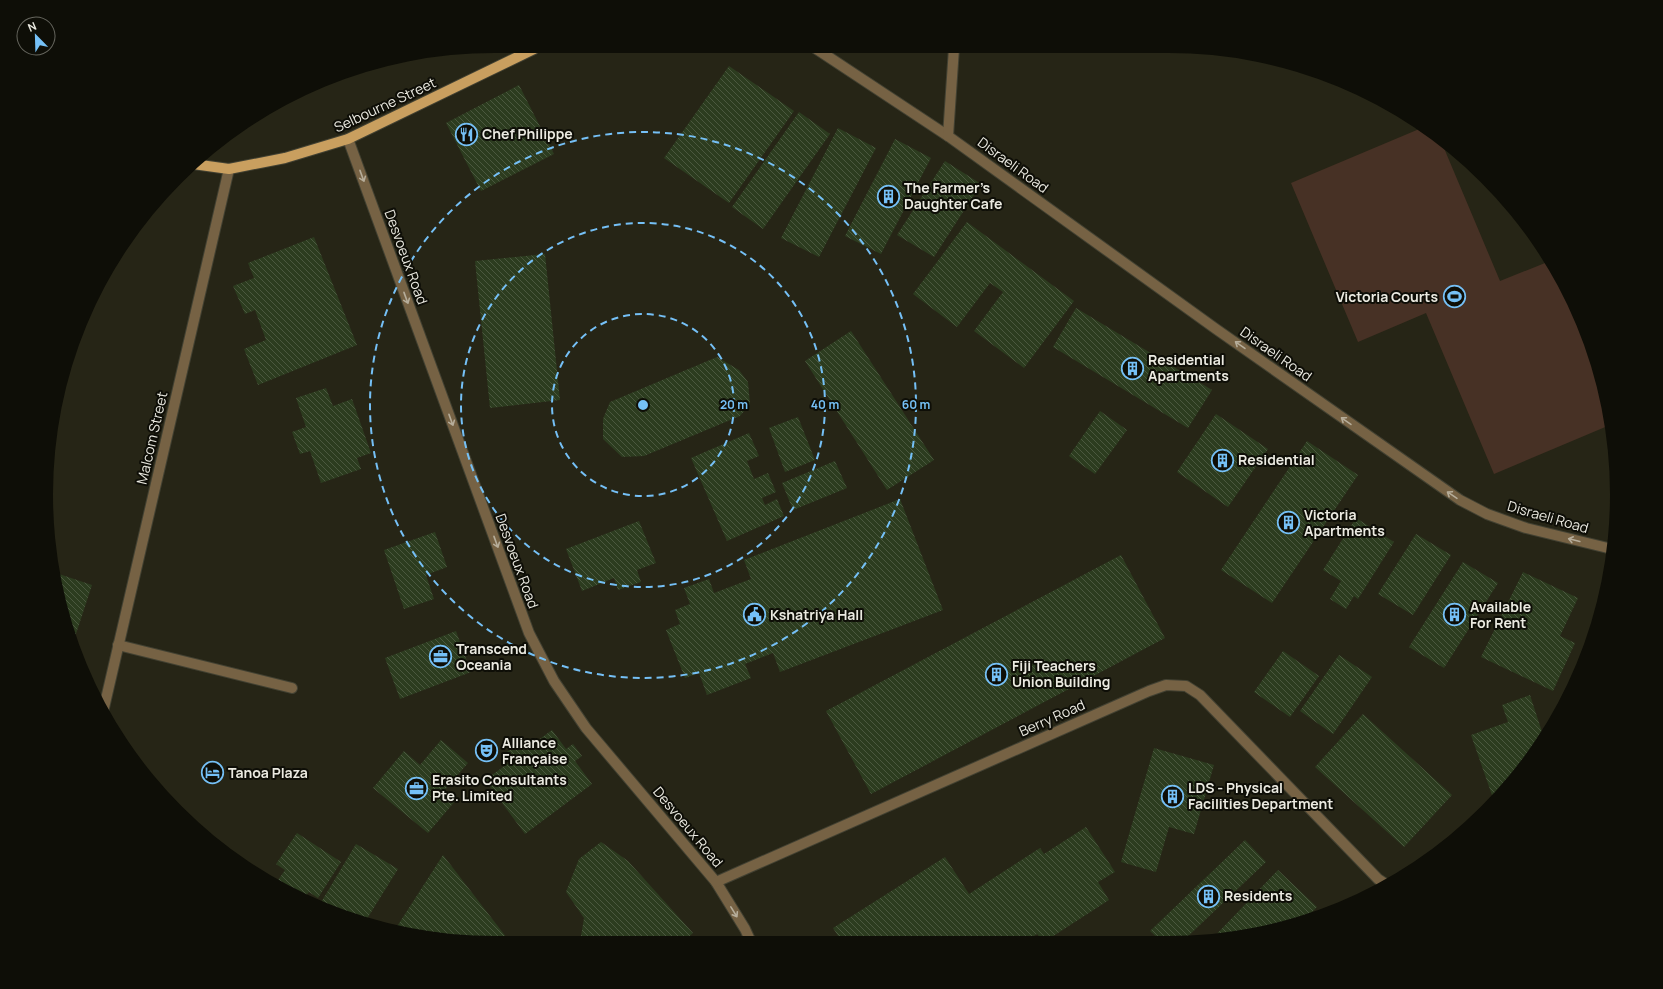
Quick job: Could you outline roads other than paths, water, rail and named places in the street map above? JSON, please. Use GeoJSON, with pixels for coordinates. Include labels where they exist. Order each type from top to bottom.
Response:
{"type":"FeatureCollection","features":[{"type":"Feature","properties":{"kind":"main road","name":"Selbourne Street"},"geometry":{"type":"LineString","coordinates":[[201,165],[229,169],[285,158],[348,139],[528,53]]}},
{"type":"Feature","properties":{"kind":"street","name":"Disraeli Road"},"geometry":{"type":"LineString","coordinates":[[823,53],[948,136],[1222,333],[1460,500],[1487,514],[1526,528],[1606,548]]}},
{"type":"Feature","properties":{"kind":"street"},"geometry":{"type":"LineString","coordinates":[[948,136],[954,53]]}},
{"type":"Feature","properties":{"kind":"street","name":"Desvoeux Road"},"geometry":{"type":"LineString","coordinates":[[348,139],[529,632],[554,682],[586,728],[716,882],[748,936]]}},
{"type":"Feature","properties":{"kind":"street","name":"Malcom Street"},"geometry":{"type":"LineString","coordinates":[[105,702],[229,169]]}},
{"type":"Feature","properties":{"kind":"street"},"geometry":{"type":"LineString","coordinates":[[118,645],[292,688]]}},
{"type":"Feature","properties":{"kind":"street","name":"Berry Road"},"geometry":{"type":"LineString","coordinates":[[716,882],[1149,691],[1166,685],[1186,686],[1200,695],[1381,881]]}},
{"type":"Feature","properties":{"kind":"place","name":"Chef Philippe"},"geometry":{"type":"Point","coordinates":[467,134]}},
{"type":"Feature","properties":{"kind":"place","name":"The Farmer’s Daughter Cafe"},"geometry":{"type":"Point","coordinates":[888,196]}},
{"type":"Feature","properties":{"kind":"place","name":"Victoria Courts"},"geometry":{"type":"Point","coordinates":[1454,297]}},
{"type":"Feature","properties":{"kind":"place","name":"Residential Apartments"},"geometry":{"type":"Point","coordinates":[1132,368]}},
{"type":"Feature","properties":{"kind":"place","name":"Residential"},"geometry":{"type":"Point","coordinates":[1222,460]}},
{"type":"Feature","properties":{"kind":"place","name":"Victoria Apartments"},"geometry":{"type":"Point","coordinates":[1289,523]}},
{"type":"Feature","properties":{"kind":"place","name":"Kshatriya Hall"},"geometry":{"type":"Point","coordinates":[755,615]}},
{"type":"Feature","properties":{"kind":"place","name":"Available For Rent"},"geometry":{"type":"Point","coordinates":[1454,615]}},
{"type":"Feature","properties":{"kind":"place","name":"Transcend Oceania"},"geometry":{"type":"Point","coordinates":[440,657]}},
{"type":"Feature","properties":{"kind":"place","name":"Fiji Teachers Union Building"},"geometry":{"type":"Point","coordinates":[996,674]}},
{"type":"Feature","properties":{"kind":"place","name":"Alliance Française"},"geometry":{"type":"Point","coordinates":[487,751]}},
{"type":"Feature","properties":{"kind":"place","name":"Tanoa Plaza"},"geometry":{"type":"Point","coordinates":[212,773]}},
{"type":"Feature","properties":{"kind":"place","name":"Erasito Consultants Pte. Limited"},"geometry":{"type":"Point","coordinates":[417,788]}},
{"type":"Feature","properties":{"kind":"place","name":"LDS - Physical Facilities Department"},"geometry":{"type":"Point","coordinates":[1173,796]}},
{"type":"Feature","properties":{"kind":"place","name":"Residents"},"geometry":{"type":"Point","coordinates":[1208,896]}}]}
